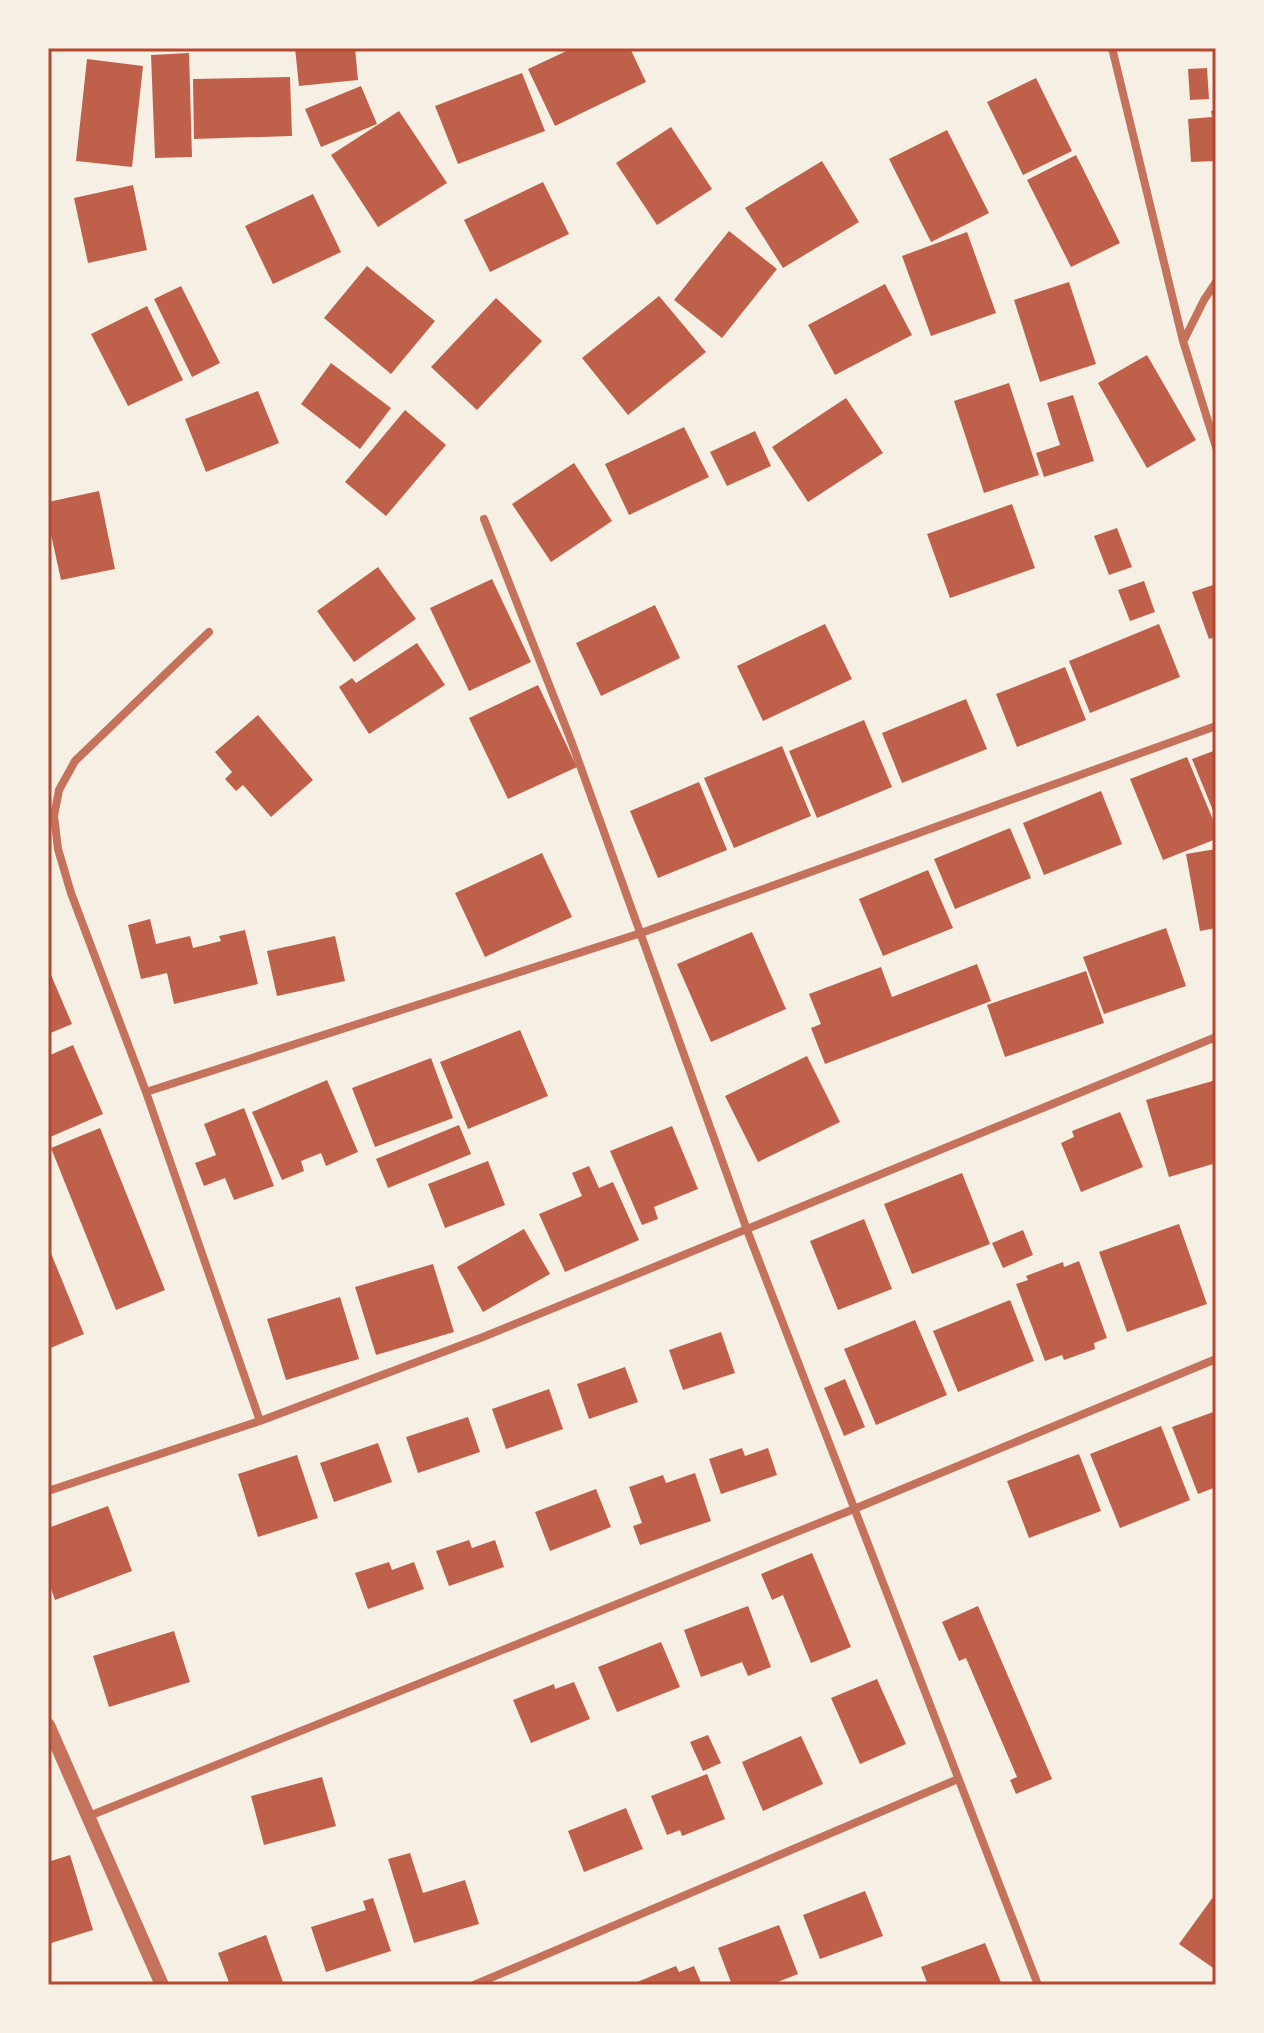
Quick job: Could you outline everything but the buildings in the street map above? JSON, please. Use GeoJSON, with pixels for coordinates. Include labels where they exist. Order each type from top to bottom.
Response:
{"type":"FeatureCollection","features":[{"type":"Feature","properties":{"kind":"street"},"geometry":{"type":"LineString","coordinates":[[1112,48],[1183,341],[1216,447]]}},
{"type":"Feature","properties":{"kind":"street"},"geometry":{"type":"LineString","coordinates":[[1183,341],[1216,282]]}},
{"type":"Feature","properties":{"kind":"street"},"geometry":{"type":"LineString","coordinates":[[484,519],[572,743],[747,1230],[1038,1985]]}},
{"type":"Feature","properties":{"kind":"street"},"geometry":{"type":"LineString","coordinates":[[209,632],[75,761],[59,790],[54,816],[58,849],[71,893],[146,1092],[260,1421]]}},
{"type":"Feature","properties":{"kind":"street"},"geometry":{"type":"LineString","coordinates":[[146,1092],[641,933],[1216,726]]}},
{"type":"Feature","properties":{"kind":"street"},"geometry":{"type":"LineString","coordinates":[[48,1491],[260,1421],[483,1337],[1216,1037]]}},
{"type":"Feature","properties":{"kind":"street"},"geometry":{"type":"LineString","coordinates":[[89,1816],[854,1509],[1216,1359]]}},
{"type":"Feature","properties":{"kind":"street"},"geometry":{"type":"LineString","coordinates":[[48,1725],[162,1985]]}},
{"type":"Feature","properties":{"kind":"street"},"geometry":{"type":"LineString","coordinates":[[474,1985],[958,1779]]}}]}
